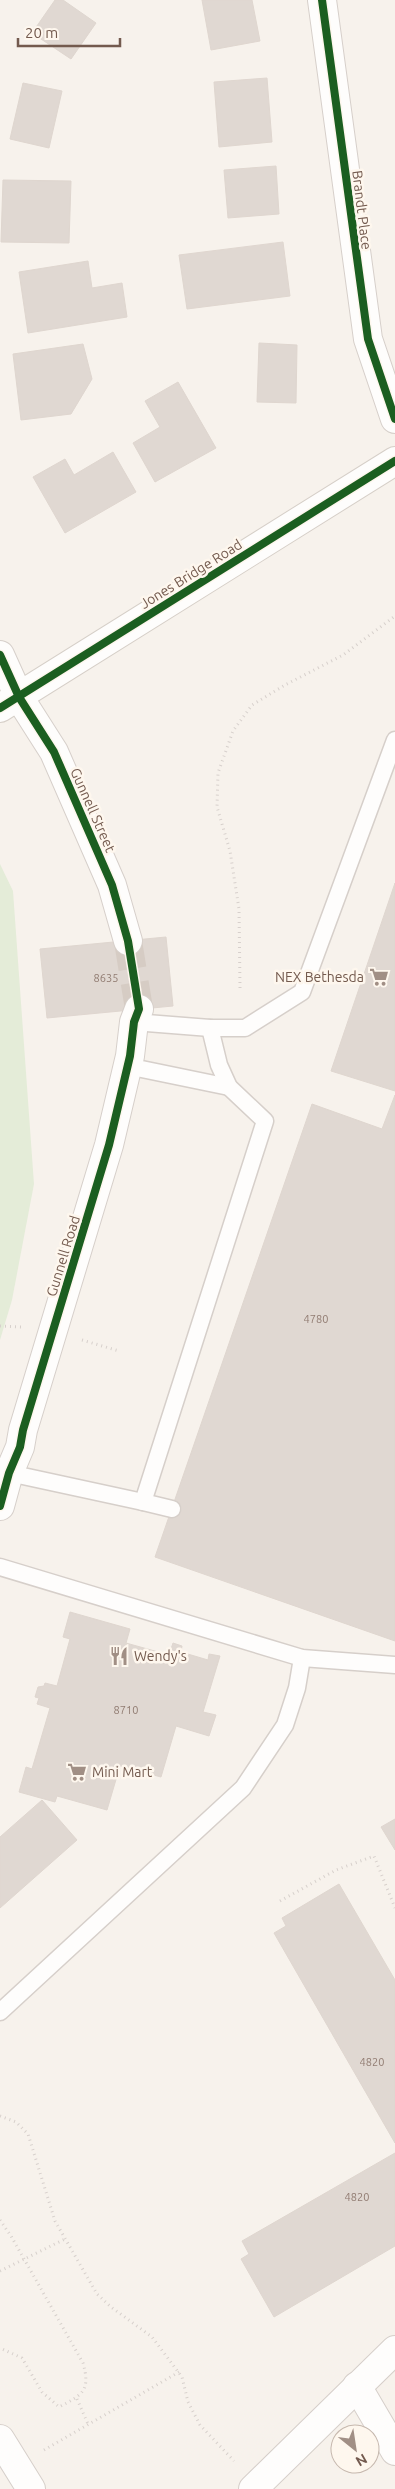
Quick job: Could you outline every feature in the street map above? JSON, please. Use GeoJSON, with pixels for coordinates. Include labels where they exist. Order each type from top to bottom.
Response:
{"type":"FeatureCollection","features":[{"type":"Feature","properties":{"kind":"street","name":"Brandt Place"},"geometry":{"type":"LineString","coordinates":[[322,0],[368,339],[395,419]]}},
{"type":"Feature","properties":{"kind":"street","name":"Jones Bridge Road"},"geometry":{"type":"LineString","coordinates":[[10,703],[395,461]]}},
{"type":"Feature","properties":{"kind":"street","name":"Gunnell Street"},"geometry":{"type":"LineString","coordinates":[[0,655],[10,703],[54,752],[112,885],[128,941]]}},
{"type":"Feature","properties":{"kind":"street","name":"Gunnell Road"},"geometry":{"type":"LineString","coordinates":[[0,1506],[9,1473],[20,1446],[110,1145],[136,1016]]}},
{"type":"Feature","properties":{"kind":"street"},"geometry":{"type":"LineString","coordinates":[[253,2489],[395,2350]]}},
{"type":"Feature","properties":{"kind":"street"},"geometry":{"type":"LineString","coordinates":[[357,2386],[395,2451]]}},
{"type":"Feature","properties":{"kind":"street"},"geometry":{"type":"LineString","coordinates":[[0,2439],[31,2489]]}},
{"type":"Feature","properties":{"kind":"lane"},"geometry":{"type":"LineString","coordinates":[[136,1016],[210,1028],[245,1028],[302,992],[395,740]]}},
{"type":"Feature","properties":{"kind":"lane"},"geometry":{"type":"LineString","coordinates":[[143,1502],[265,1121],[229,1087],[219,1065],[210,1028]]}},
{"type":"Feature","properties":{"kind":"lane"},"geometry":{"type":"LineString","coordinates":[[127,1066],[229,1087]]}},
{"type":"Feature","properties":{"kind":"lane"},"geometry":{"type":"LineString","coordinates":[[9,1473],[172,1509]]}},
{"type":"Feature","properties":{"kind":"lane"},"geometry":{"type":"LineString","coordinates":[[0,1567],[302,1658],[395,1665]]}},
{"type":"Feature","properties":{"kind":"lane"},"geometry":{"type":"LineString","coordinates":[[0,2012],[243,1788],[286,1725],[297,1688],[302,1658]]}},
{"type":"Feature","properties":{"kind":"path"},"geometry":{"type":"LineString","coordinates":[[240,988],[239,909],[230,851],[217,807],[218,772],[233,731],[252,705],[285,685],[343,655],[395,616]]}},
{"type":"Feature","properties":{"kind":"path"},"geometry":{"type":"LineString","coordinates":[[280,1901],[336,1870],[374,1856],[395,1908]]}},
{"type":"Feature","properties":{"kind":"path"},"geometry":{"type":"LineString","coordinates":[[0,2116],[16,2122],[28,2134],[49,2206],[65,2239],[97,2294],[111,2307],[152,2337],[179,2372],[188,2402],[200,2425],[234,2461]]}},
{"type":"Feature","properties":{"kind":"path"},"geometry":{"type":"LineString","coordinates":[[0,2220],[83,2363],[86,2375],[85,2388],[77,2399],[58,2407],[42,2392],[22,2358],[0,2348]]}},
{"type":"Feature","properties":{"kind":"path"},"geometry":{"type":"LineString","coordinates":[[0,2271],[65,2239]]}},
{"type":"Feature","properties":{"kind":"path"},"geometry":{"type":"LineString","coordinates":[[44,2450],[179,2372]]}},
{"type":"Feature","properties":{"kind":"path"},"geometry":{"type":"LineString","coordinates":[[77,2399],[88,2424]]}},
{"type":"Feature","properties":{"kind":"green space"},"geometry":{"type":"Polygon","coordinates":[[[0,864],[13,891],[34,1184],[12,1300],[0,1340],[0,864]]]}},
{"type":"Feature","properties":{"kind":"building"},"geometry":{"type":"Polygon","coordinates":[[[55,0],[63,0],[96,23],[71,59],[32,33],[55,0]]]}},
{"type":"Feature","properties":{"kind":"building"},"geometry":{"type":"Polygon","coordinates":[[[202,0],[252,0],[260,41],[211,50],[202,0]]]}},
{"type":"Feature","properties":{"kind":"building"},"geometry":{"type":"Polygon","coordinates":[[[267,78],[272,142],[219,147],[214,82],[267,78]]]}},
{"type":"Feature","properties":{"kind":"building"},"geometry":{"type":"Polygon","coordinates":[[[23,83],[62,91],[49,148],[10,139],[23,83]]]}},
{"type":"Feature","properties":{"kind":"building"},"geometry":{"type":"Polygon","coordinates":[[[276,166],[279,214],[228,218],[224,170],[276,166]]]}},
{"type":"Feature","properties":{"kind":"building"},"geometry":{"type":"Polygon","coordinates":[[[3,180],[71,181],[69,243],[1,242],[3,180]]]}},
{"type":"Feature","properties":{"kind":"building"},"geometry":{"type":"Polygon","coordinates":[[[283,242],[290,296],[187,309],[179,255],[283,242]]]}},
{"type":"Feature","properties":{"kind":"building"},"geometry":{"type":"Polygon","coordinates":[[[88,261],[92,288],[122,283],[127,317],[28,333],[19,272],[88,261]]]}},
{"type":"Feature","properties":{"kind":"building"},"geometry":{"type":"Polygon","coordinates":[[[259,343],[297,345],[296,403],[257,402],[259,343]]]}},
{"type":"Feature","properties":{"kind":"building"},"geometry":{"type":"Polygon","coordinates":[[[83,344],[92,379],[71,414],[21,420],[13,354],[83,344]]]}},
{"type":"Feature","properties":{"kind":"building"},"geometry":{"type":"Polygon","coordinates":[[[178,382],[216,448],[155,482],[133,443],[160,427],[145,401],[178,382]]]}},
{"type":"Feature","properties":{"kind":"building"},"geometry":{"type":"Polygon","coordinates":[[[113,452],[136,492],[65,533],[33,477],[65,459],[74,475],[113,452]]]}},
{"type":"Feature","properties":{"kind":"building","name":"NEX Bethesda"},"geometry":{"type":"Polygon","coordinates":[[[395,883],[395,1091],[331,1071],[395,883]]]}},
{"type":"Feature","properties":{"kind":"building"},"geometry":{"type":"Polygon","coordinates":[[[166,937],[173,1006],[47,1018],[40,949],[166,937]]]}},
{"type":"Feature","properties":{"kind":"building"},"geometry":{"type":"Polygon","coordinates":[[[395,1095],[395,1641],[155,1557],[312,1104],[382,1129],[395,1095]]]}},
{"type":"Feature","properties":{"kind":"building"},"geometry":{"type":"Polygon","coordinates":[[[70,1612],[130,1629],[126,1643],[169,1655],[173,1643],[182,1646],[181,1652],[208,1660],[209,1654],[220,1656],[203,1712],[216,1715],[209,1736],[176,1726],[161,1777],[120,1766],[107,1810],[57,1796],[55,1802],[19,1792],[26,1767],[32,1769],[50,1708],[37,1704],[39,1698],[35,1697],[38,1687],[44,1686],[45,1683],[57,1686],[70,1639],[63,1637],[70,1612]]]}},
{"type":"Feature","properties":{"kind":"building"},"geometry":{"type":"Polygon","coordinates":[[[42,1800],[77,1840],[0,1908],[0,1837],[42,1800]]]}},
{"type":"Feature","properties":{"kind":"building"},"geometry":{"type":"Polygon","coordinates":[[[395,1819],[395,1850],[381,1827],[395,1819]]]}},
{"type":"Feature","properties":{"kind":"building"},"geometry":{"type":"Polygon","coordinates":[[[339,1884],[395,1980],[395,2143],[274,1933],[286,1926],[282,1918],[339,1884]]]}},
{"type":"Feature","properties":{"kind":"building"},"geometry":{"type":"Polygon","coordinates":[[[395,2153],[395,2246],[274,2317],[241,2259],[249,2254],[242,2241],[395,2153]]]}},
{"type":"Feature","properties":{"kind":"tunnel"},"geometry":{"type":"LineString","coordinates":[[128,941],[139,1009]]}},
{"type":"Feature","properties":{"kind":"cycle path"},"geometry":{"type":"LineString","coordinates":[[322,0],[368,339],[395,419]]}},
{"type":"Feature","properties":{"kind":"cycle path"},"geometry":{"type":"LineString","coordinates":[[0,708],[395,461]]}},
{"type":"Feature","properties":{"kind":"cycle path"},"geometry":{"type":"LineString","coordinates":[[0,655],[19,697],[54,752],[112,885],[128,941],[139,1009],[134,1022],[130,1056],[109,1145],[23,1430],[20,1447],[9,1473],[0,1506]]}},
{"type":"Feature","properties":{"kind":"place","name":"NEX Bethesda"},"geometry":{"type":"Point","coordinates":[379,977]}},
{"type":"Feature","properties":{"kind":"place","name":"Wendy's"},"geometry":{"type":"Point","coordinates":[119,1656]}},
{"type":"Feature","properties":{"kind":"place","name":"Mini Mart"},"geometry":{"type":"Point","coordinates":[77,1772]}}]}
